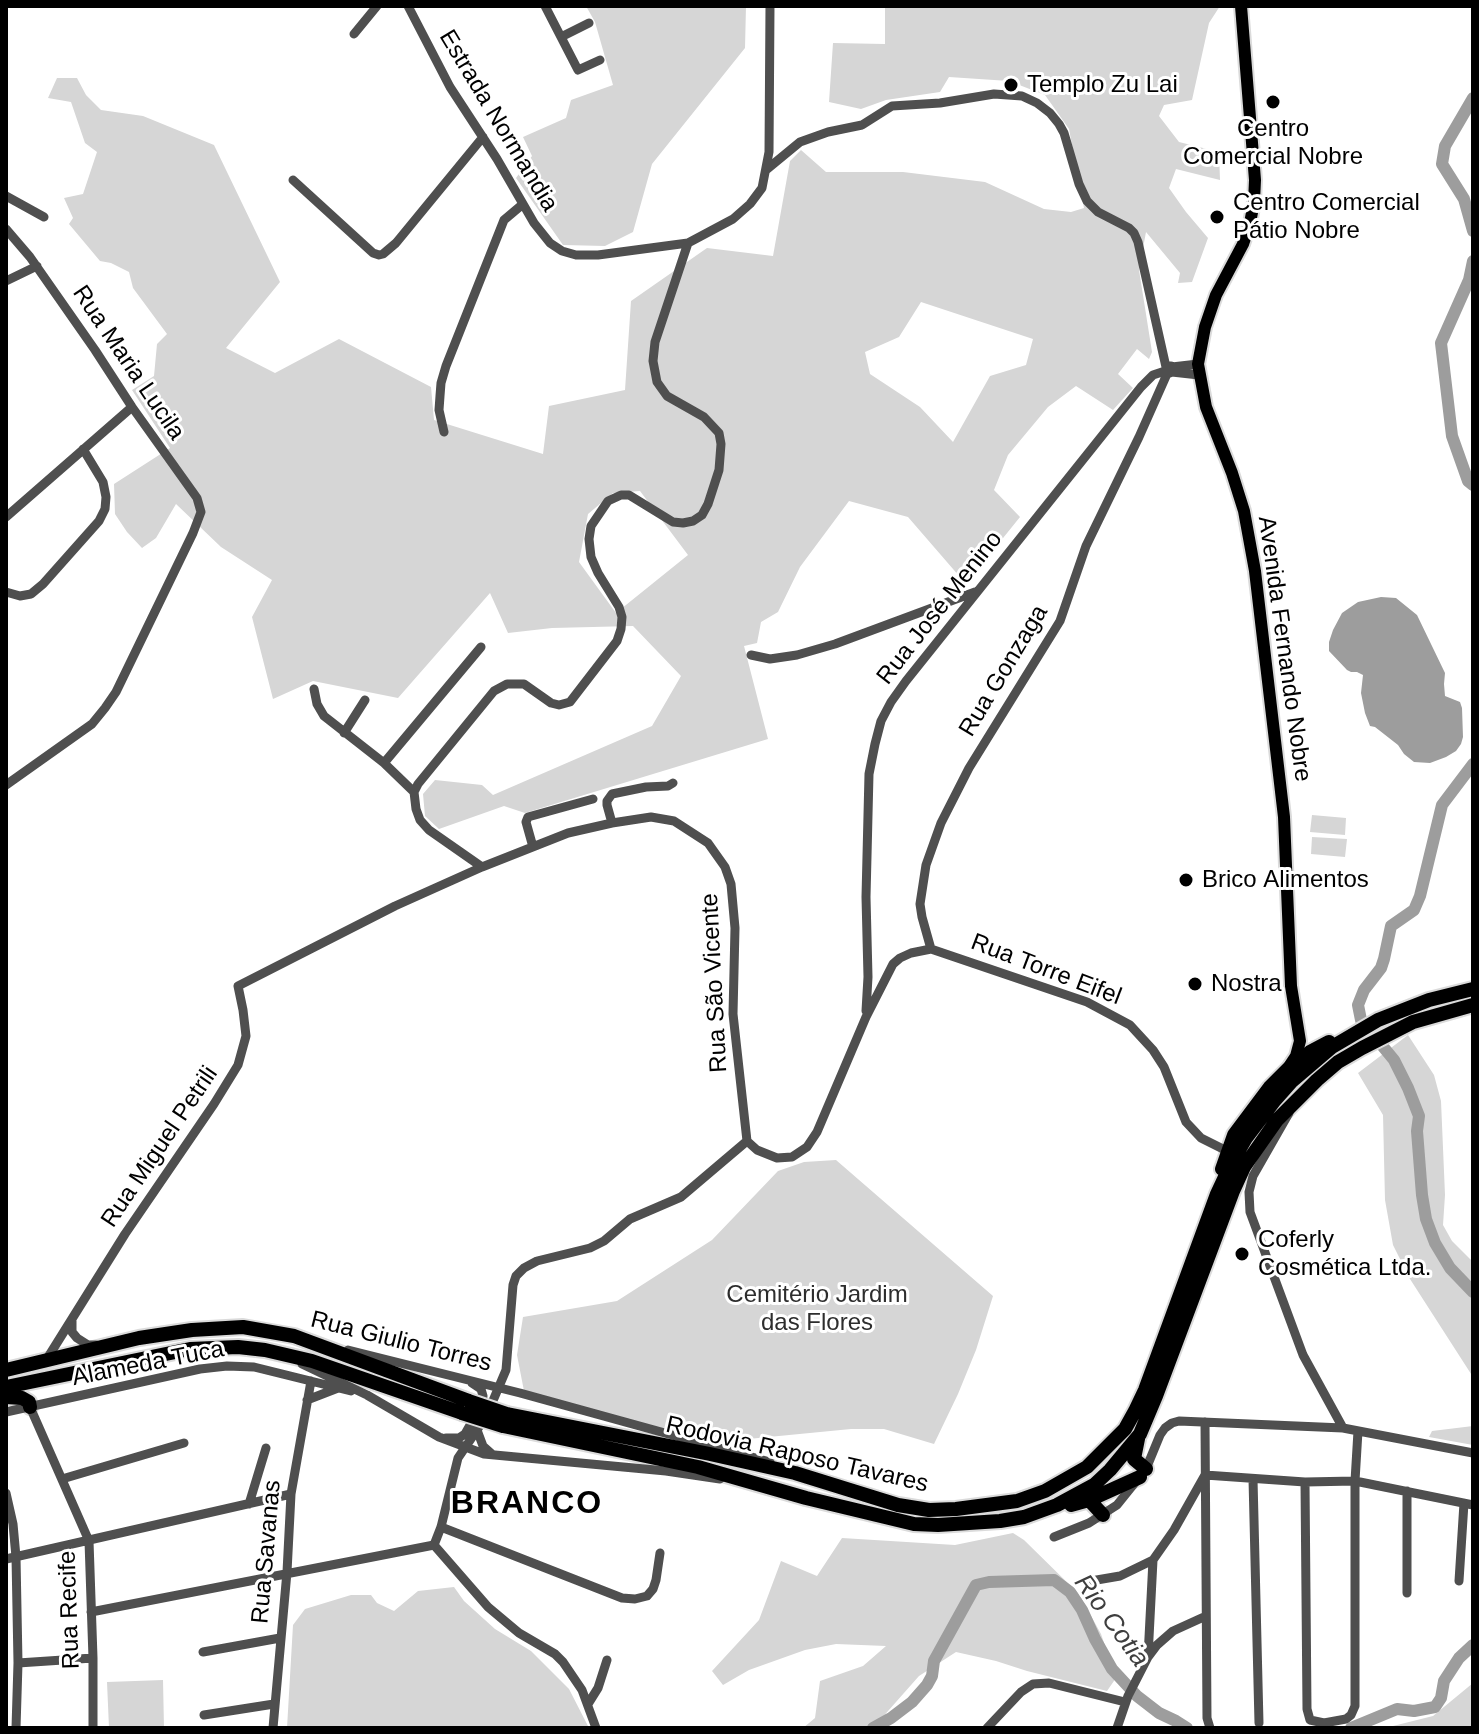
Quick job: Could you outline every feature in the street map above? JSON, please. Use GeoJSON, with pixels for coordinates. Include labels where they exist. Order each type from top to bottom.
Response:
{"type":"FeatureCollection","features":[{"type":"Feature","properties":{"kind":"highway","name":"Rodovia Raposo Tavares"},"geometry":{"type":"LineString","coordinates":[[505,1420],[702,1452],[795,1473],[898,1505],[929,1510],[1017,1501],[1045,1491],[1087,1467],[1125,1429],[1145,1390],[1217,1194],[1246,1138],[1275,1100],[1311,1064],[1378,1020],[1429,1000],[1473,989]]}},
{"type":"Feature","properties":{"kind":"highway","name":"Rodovia Raposo Tavares"},"geometry":{"type":"LineString","coordinates":[[6,1387],[190,1349],[238,1347],[265,1350],[312,1361],[505,1420],[914,1524],[968,1524],[1024,1517],[1057,1505],[1094,1485],[1140,1434],[1244,1167],[1295,1101],[1338,1062],[1390,1032],[1433,1015],[1473,1005]]}},
{"type":"Feature","properties":{"kind":"highway"},"geometry":{"type":"LineString","coordinates":[[1217,1194],[1227,1151],[1245,1119],[1289,1068],[1322,1044],[1352,1035]]}},
{"type":"Feature","properties":{"kind":"highway","name":"Rodovia Raposo Tavares"},"geometry":{"type":"LineString","coordinates":[[6,1370],[166,1333],[243,1327],[294,1336],[465,1407]]}},
{"type":"Feature","properties":{"kind":"highway"},"geometry":{"type":"LineString","coordinates":[[6,1397],[22,1398],[29,1402],[30,1407]]}},
{"type":"Feature","properties":{"kind":"highway"},"geometry":{"type":"LineString","coordinates":[[670,1434],[702,1452]]}},
{"type":"Feature","properties":{"kind":"highway"},"geometry":{"type":"LineString","coordinates":[[1024,1517],[1089,1500],[1143,1473],[1134,1459],[1140,1434]]}},
{"type":"Feature","properties":{"kind":"highway"},"geometry":{"type":"LineString","coordinates":[[1089,1500],[1103,1515]]}},
{"type":"Feature","properties":{"kind":"main road","name":"Avenida Fernando Nobre"},"geometry":{"type":"LineString","coordinates":[[1241,6],[1255,180],[1254,202],[1243,244],[1216,295],[1201,342],[1198,370],[1206,407],[1244,511],[1255,571],[1284,817],[1291,986],[1299,1028]]}},
{"type":"Feature","properties":{"kind":"main road"},"geometry":{"type":"LineString","coordinates":[[1299,1028],[1307,1039],[1322,1044]]}},
{"type":"Feature","properties":{"kind":"main road"},"geometry":{"type":"LineString","coordinates":[[1289,1068],[1299,1049],[1299,1028]]}},
{"type":"Feature","properties":{"kind":"street"},"geometry":{"type":"LineString","coordinates":[[354,34],[377,6]]}},
{"type":"Feature","properties":{"kind":"street","name":"Estrada Normandia"},"geometry":{"type":"LineString","coordinates":[[408,6],[450,87],[534,223],[550,243],[576,255],[688,243],[733,219],[750,204],[762,188],[769,152],[770,6]]}},
{"type":"Feature","properties":{"kind":"street"},"geometry":{"type":"LineString","coordinates":[[545,6],[578,70],[600,60]]}},
{"type":"Feature","properties":{"kind":"street"},"geometry":{"type":"LineString","coordinates":[[561,37],[589,23]]}},
{"type":"Feature","properties":{"kind":"street","name":"Estrada Normandia"},"geometry":{"type":"LineString","coordinates":[[766,170],[800,142],[862,125],[892,106],[940,103],[994,94],[1029,99],[1050,113],[1064,133],[1087,201],[1098,212],[1134,233],[1168,370]]}},
{"type":"Feature","properties":{"kind":"street"},"geometry":{"type":"LineString","coordinates":[[293,180],[373,253],[383,254],[396,243],[483,137]]}},
{"type":"Feature","properties":{"kind":"street"},"geometry":{"type":"LineString","coordinates":[[6,196],[44,217]]}},
{"type":"Feature","properties":{"kind":"street"},"geometry":{"type":"LineString","coordinates":[[444,432],[439,410],[441,383],[504,220],[523,204]]}},
{"type":"Feature","properties":{"kind":"street","name":"Rua Maria Lucila"},"geometry":{"type":"LineString","coordinates":[[6,229],[37,266],[201,505],[201,512],[137,650],[105,708],[92,724],[6,785]]}},
{"type":"Feature","properties":{"kind":"street"},"geometry":{"type":"LineString","coordinates":[[482,867],[429,830],[420,820],[414,792],[494,691],[507,684],[524,684],[551,703],[559,705],[570,702],[617,641],[622,617],[591,557],[589,539],[591,526],[608,501],[629,495],[673,522],[683,523],[702,515],[708,504],[719,470],[719,433],[704,417],[667,396],[657,382],[653,361],[655,342],[688,243]]}},
{"type":"Feature","properties":{"kind":"street"},"geometry":{"type":"LineString","coordinates":[[6,281],[37,266]]}},
{"type":"Feature","properties":{"kind":"street"},"geometry":{"type":"LineString","coordinates":[[1168,370],[1198,370]]}},
{"type":"Feature","properties":{"kind":"street","name":"Rua José Menino"},"geometry":{"type":"LineString","coordinates":[[866,1017],[869,774],[881,721],[906,681],[975,592],[1141,387],[1153,375],[1168,370]]}},
{"type":"Feature","properties":{"kind":"street","name":"Rua Gonzaga"},"geometry":{"type":"LineString","coordinates":[[931,949],[920,904],[926,865],[941,823],[978,744],[1060,621],[1086,546],[1168,370]]}},
{"type":"Feature","properties":{"kind":"street"},"geometry":{"type":"LineString","coordinates":[[6,517],[132,407]]}},
{"type":"Feature","properties":{"kind":"street"},"geometry":{"type":"LineString","coordinates":[[6,592],[20,596],[31,594],[99,521],[105,509],[103,482],[83,449]]}},
{"type":"Feature","properties":{"kind":"street"},"geometry":{"type":"LineString","coordinates":[[751,655],[770,659],[797,655],[975,592]]}},
{"type":"Feature","properties":{"kind":"street"},"geometry":{"type":"LineString","coordinates":[[384,763],[481,647]]}},
{"type":"Feature","properties":{"kind":"street"},"geometry":{"type":"LineString","coordinates":[[314,689],[319,711],[384,763],[414,792]]}},
{"type":"Feature","properties":{"kind":"street"},"geometry":{"type":"LineString","coordinates":[[344,733],[365,700]]}},
{"type":"Feature","properties":{"kind":"street"},"geometry":{"type":"LineString","coordinates":[[612,823],[607,801],[612,794],[673,783]]}},
{"type":"Feature","properties":{"kind":"street"},"geometry":{"type":"LineString","coordinates":[[533,847],[526,822],[528,817],[593,799]]}},
{"type":"Feature","properties":{"kind":"street","name":"Rua São Vicente"},"geometry":{"type":"LineString","coordinates":[[238,986],[395,906],[568,833],[651,817],[674,821],[708,843],[725,867],[731,884],[735,928],[733,1014],[747,1141]]}},
{"type":"Feature","properties":{"kind":"street"},"geometry":{"type":"LineString","coordinates":[[517,1392],[505,1372],[516,1276],[537,1261],[590,1248],[604,1241],[630,1219],[681,1197],[747,1141],[757,1150],[777,1158],[792,1157],[807,1147],[817,1132],[866,1017],[893,964],[911,953],[931,949]]}},
{"type":"Feature","properties":{"kind":"street","name":"Rua Torre Eifel"},"geometry":{"type":"LineString","coordinates":[[931,949],[1087,1002],[1130,1025],[1164,1067],[1186,1122],[1201,1138],[1227,1151]]}},
{"type":"Feature","properties":{"kind":"street","name":"Rua Miguel Petrili"},"geometry":{"type":"LineString","coordinates":[[45,1362],[125,1234],[238,1065],[246,1036],[238,986]]}},
{"type":"Feature","properties":{"kind":"street"},"geometry":{"type":"LineString","coordinates":[[1295,1101],[1253,1176],[1249,1192],[1251,1215],[1303,1355],[1343,1428]]}},
{"type":"Feature","properties":{"kind":"street"},"geometry":{"type":"LineString","coordinates":[[72,1321],[72,1332],[81,1341],[88,1345],[109,1346]]}},
{"type":"Feature","properties":{"kind":"street","name":"Rua Giulio Torres"},"geometry":{"type":"LineString","coordinates":[[294,1336],[758,1457],[795,1473]]}},
{"type":"Feature","properties":{"kind":"street","name":"Alameda Tuca"},"geometry":{"type":"LineString","coordinates":[[265,1350],[367,1395],[439,1437],[466,1448],[493,1455],[666,1471],[755,1484]]}},
{"type":"Feature","properties":{"kind":"street","name":"Alameda Tuca"},"geometry":{"type":"LineString","coordinates":[[6,1412],[200,1369],[227,1366],[254,1367],[367,1395]]}},
{"type":"Feature","properties":{"kind":"street"},"geometry":{"type":"LineString","coordinates":[[434,1545],[458,1458],[492,1403],[494,1386],[505,1372]]}},
{"type":"Feature","properties":{"kind":"street","name":"Rua Savanas"},"geometry":{"type":"LineString","coordinates":[[273,1728],[291,1494],[311,1381]]}},
{"type":"Feature","properties":{"kind":"street"},"geometry":{"type":"LineString","coordinates":[[439,1437],[459,1438],[472,1423],[483,1396],[479,1387],[469,1381]]}},
{"type":"Feature","properties":{"kind":"street"},"geometry":{"type":"LineString","coordinates":[[307,1400],[338,1388]]}},
{"type":"Feature","properties":{"kind":"street"},"geometry":{"type":"LineString","coordinates":[[492,1403],[505,1393],[517,1392]]}},
{"type":"Feature","properties":{"kind":"street","name":"Rua Recife"},"geometry":{"type":"LineString","coordinates":[[30,1407],[89,1541],[93,1728]]}},
{"type":"Feature","properties":{"kind":"street"},"geometry":{"type":"LineString","coordinates":[[1054,1537],[1103,1515],[1117,1505],[1143,1473],[1165,1428],[1179,1421],[1343,1428],[1473,1453]]}},
{"type":"Feature","properties":{"kind":"street"},"geometry":{"type":"LineString","coordinates":[[1205,1422],[1207,1718],[1210,1728]]}},
{"type":"Feature","properties":{"kind":"street"},"geometry":{"type":"LineString","coordinates":[[477,1430],[483,1446],[493,1455]]}},
{"type":"Feature","properties":{"kind":"street"},"geometry":{"type":"LineString","coordinates":[[1305,1482],[1307,1716],[1318,1723],[1346,1719],[1355,1706],[1355,1481],[1358,1431]]}},
{"type":"Feature","properties":{"kind":"street"},"geometry":{"type":"LineString","coordinates":[[451,1442],[458,1458]]}},
{"type":"Feature","properties":{"kind":"street"},"geometry":{"type":"LineString","coordinates":[[62,1479],[184,1443]]}},
{"type":"Feature","properties":{"kind":"street"},"geometry":{"type":"LineString","coordinates":[[249,1504],[266,1448]]}},
{"type":"Feature","properties":{"kind":"street"},"geometry":{"type":"LineString","coordinates":[[1205,1475],[1305,1482],[1355,1481],[1468,1504],[1459,1581]]}},
{"type":"Feature","properties":{"kind":"street"},"geometry":{"type":"LineString","coordinates":[[1148,1657],[1153,1560],[1205,1475]]}},
{"type":"Feature","properties":{"kind":"street"},"geometry":{"type":"LineString","coordinates":[[1253,1479],[1259,1723]]}},
{"type":"Feature","properties":{"kind":"street"},"geometry":{"type":"LineString","coordinates":[[1407,1491],[1407,1593]]}},
{"type":"Feature","properties":{"kind":"street"},"geometry":{"type":"LineString","coordinates":[[6,1493],[13,1524],[11,1558],[18,1663],[16,1728]]}},
{"type":"Feature","properties":{"kind":"street"},"geometry":{"type":"LineString","coordinates":[[11,1558],[291,1494]]}},
{"type":"Feature","properties":{"kind":"street"},"geometry":{"type":"LineString","coordinates":[[441,1527],[622,1598],[647,1596],[653,1589],[660,1553]]}},
{"type":"Feature","properties":{"kind":"street"},"geometry":{"type":"LineString","coordinates":[[91,1612],[434,1545]]}},
{"type":"Feature","properties":{"kind":"street"},"geometry":{"type":"LineString","coordinates":[[434,1545],[488,1607],[519,1633],[563,1662],[573,1674],[596,1728]]}},
{"type":"Feature","properties":{"kind":"street"},"geometry":{"type":"LineString","coordinates":[[1085,1582],[1120,1576],[1153,1560]]}},
{"type":"Feature","properties":{"kind":"street"},"geometry":{"type":"LineString","coordinates":[[1117,1728],[1126,1699],[1157,1645],[1173,1631],[1206,1616]]}},
{"type":"Feature","properties":{"kind":"street"},"geometry":{"type":"LineString","coordinates":[[203,1652],[280,1638]]}},
{"type":"Feature","properties":{"kind":"street"},"geometry":{"type":"LineString","coordinates":[[18,1663],[93,1658]]}},
{"type":"Feature","properties":{"kind":"street"},"geometry":{"type":"LineString","coordinates":[[588,1704],[598,1688],[607,1660]]}},
{"type":"Feature","properties":{"kind":"street"},"geometry":{"type":"LineString","coordinates":[[987,1728],[1021,1692],[1033,1684],[1049,1683],[1126,1699]]}},
{"type":"Feature","properties":{"kind":"street"},"geometry":{"type":"LineString","coordinates":[[204,1715],[274,1704]]}},
{"type":"Feature","properties":{"kind":"green space"},"geometry":{"type":"Polygon","coordinates":[[[586,6],[746,6],[745,48],[652,164],[633,232],[605,246],[563,245],[516,178],[532,156],[523,137],[566,118],[571,100],[613,85],[595,22],[586,6]]]}},
{"type":"Feature","properties":{"kind":"green space"},"geometry":{"type":"Polygon","coordinates":[[[885,6],[1220,6],[1209,23],[1192,100],[1164,105],[1159,116],[1179,142],[1219,152],[1220,180],[1176,169],[1169,188],[1208,238],[1192,282],[1178,283],[1180,273],[1146,232],[1139,270],[1152,352],[1149,359],[1137,349],[1118,374],[1133,388],[1113,410],[1076,386],[1048,407],[1008,455],[994,490],[1020,517],[966,584],[908,517],[849,501],[800,567],[778,612],[761,622],[757,643],[744,646],[768,739],[525,813],[504,806],[439,829],[425,816],[423,794],[435,780],[482,785],[493,795],[652,726],[681,676],[633,626],[552,628],[508,633],[490,593],[398,698],[313,681],[273,699],[252,617],[272,580],[221,547],[176,504],[156,538],[142,548],[115,514],[114,484],[170,448],[132,390],[154,376],[157,344],[167,334],[133,288],[129,272],[100,261],[69,224],[73,218],[64,198],[83,194],[97,152],[85,143],[71,102],[48,98],[57,78],[77,78],[86,95],[101,110],[143,116],[214,145],[280,282],[226,348],[275,373],[339,339],[431,387],[434,420],[543,454],[549,406],[625,390],[631,301],[707,248],[773,256],[790,161],[801,150],[826,172],[903,172],[985,182],[1044,209],[1071,212],[1084,208],[1069,129],[1045,95],[1009,81],[949,77],[940,92],[886,100],[861,109],[829,102],[833,43],[885,44],[885,6]],[[921,302],[899,337],[865,352],[870,374],[920,407],[953,442],[990,376],[1026,365],[1033,339],[921,302]],[[640,491],[613,493],[588,514],[579,562],[616,613],[688,555],[640,491]]]}},
{"type":"Feature","properties":{"kind":"green space"},"geometry":{"type":"Polygon","coordinates":[[[1312,815],[1346,818],[1345,835],[1310,832],[1312,815]]]}},
{"type":"Feature","properties":{"kind":"green space"},"geometry":{"type":"Polygon","coordinates":[[[1312,837],[1347,839],[1345,857],[1311,854],[1312,837]]]}},
{"type":"Feature","properties":{"kind":"green space"},"geometry":{"type":"Polygon","coordinates":[[[1408,1035],[1434,1075],[1441,1101],[1445,1195],[1443,1225],[1452,1241],[1473,1262],[1473,1377],[1410,1279],[1393,1245],[1385,1200],[1383,1115],[1358,1073],[1408,1035]]]}},
{"type":"Feature","properties":{"kind":"green space","name":"Cemitério Jardim das Flores"},"geometry":{"type":"Polygon","coordinates":[[[836,1160],[993,1296],[976,1350],[934,1444],[884,1429],[851,1429],[748,1439],[677,1434],[524,1391],[517,1355],[523,1317],[617,1301],[712,1240],[778,1171],[804,1162],[836,1160]]]}},
{"type":"Feature","properties":{"kind":"green space"},"geometry":{"type":"Polygon","coordinates":[[[1473,1426],[1473,1445],[1429,1437],[1432,1431],[1473,1426]]]}},
{"type":"Feature","properties":{"kind":"green space"},"geometry":{"type":"Polygon","coordinates":[[[1013,1533],[1079,1594],[1101,1634],[1116,1678],[1107,1691],[956,1652],[919,1676],[873,1728],[803,1728],[815,1718],[820,1681],[863,1666],[886,1646],[836,1644],[805,1650],[749,1670],[723,1685],[712,1671],[759,1620],[781,1561],[817,1576],[842,1538],[955,1545],[1013,1533]]]}},
{"type":"Feature","properties":{"kind":"green space"},"geometry":{"type":"Polygon","coordinates":[[[454,1587],[464,1601],[495,1629],[531,1651],[569,1689],[589,1728],[287,1728],[293,1625],[305,1609],[351,1595],[371,1595],[377,1603],[394,1611],[418,1591],[454,1587]]]}},
{"type":"Feature","properties":{"kind":"green space"},"geometry":{"type":"Polygon","coordinates":[[[163,1680],[164,1728],[109,1728],[107,1682],[163,1680]]]}},
{"type":"Feature","properties":{"kind":"green space"},"geometry":{"type":"Polygon","coordinates":[[[1473,1683],[1473,1728],[1385,1728],[1433,1716],[1473,1683]]]}},
{"type":"Feature","properties":{"kind":"shaded area"},"geometry":{"type":"Polygon","coordinates":[[[1381,597],[1396,598],[1417,615],[1445,673],[1445,696],[1460,702],[1462,708],[1461,744],[1456,751],[1430,763],[1414,762],[1398,745],[1370,726],[1361,693],[1363,675],[1347,670],[1329,651],[1333,630],[1342,613],[1358,602],[1381,597]]]}},
{"type":"Feature","properties":{"kind":"waterway","name":"Rio Cotia"},"geometry":{"type":"LineString","coordinates":[[1473,98],[1445,146],[1442,164],[1464,199],[1473,231]]}},
{"type":"Feature","properties":{"kind":"waterway","name":"Rio Cotia"},"geometry":{"type":"LineString","coordinates":[[1473,261],[1469,280],[1441,343],[1452,436],[1468,481],[1473,485]]}},
{"type":"Feature","properties":{"kind":"waterway","name":"Rio Cotia"},"geometry":{"type":"LineString","coordinates":[[1473,764],[1442,805],[1420,896],[1414,910],[1391,926],[1381,968],[1364,990],[1358,1005],[1361,1020],[1394,1060],[1419,1116],[1417,1131],[1422,1195],[1426,1219],[1435,1243],[1450,1268],[1473,1292]]}},
{"type":"Feature","properties":{"kind":"waterway","name":"Rio Cotia"},"geometry":{"type":"LineString","coordinates":[[873,1728],[912,1702],[927,1685],[934,1661],[976,1585],[1054,1580],[1070,1592],[1082,1610],[1112,1669],[1137,1696],[1159,1713],[1187,1728]]}},
{"type":"Feature","properties":{"kind":"waterway","name":"Rio Cotia"},"geometry":{"type":"LineString","coordinates":[[1351,1728],[1397,1709],[1414,1711],[1435,1707],[1441,1698],[1444,1681],[1459,1658],[1473,1645]]}},
{"type":"Feature","properties":{"kind":"place","name":"Templo Zu Lai"},"geometry":{"type":"Point","coordinates":[1011,85]}},
{"type":"Feature","properties":{"kind":"place","name":"Centro Comercial Nobre"},"geometry":{"type":"Point","coordinates":[1273,102]}},
{"type":"Feature","properties":{"kind":"place","name":"Centro Comercial Pátio Nobre"},"geometry":{"type":"Point","coordinates":[1217,217]}},
{"type":"Feature","properties":{"kind":"place","name":"Brico Alimentos"},"geometry":{"type":"Point","coordinates":[1186,880]}},
{"type":"Feature","properties":{"kind":"place","name":"Nostra"},"geometry":{"type":"Point","coordinates":[1195,984]}},
{"type":"Feature","properties":{"kind":"place","name":"Coferly Cosmética Ltda."},"geometry":{"type":"Point","coordinates":[1242,1254]}},
{"type":"Feature","properties":{"kind":"district","name":"BRANCO"},"geometry":{"type":"Point","coordinates":[527,1504]}}]}
